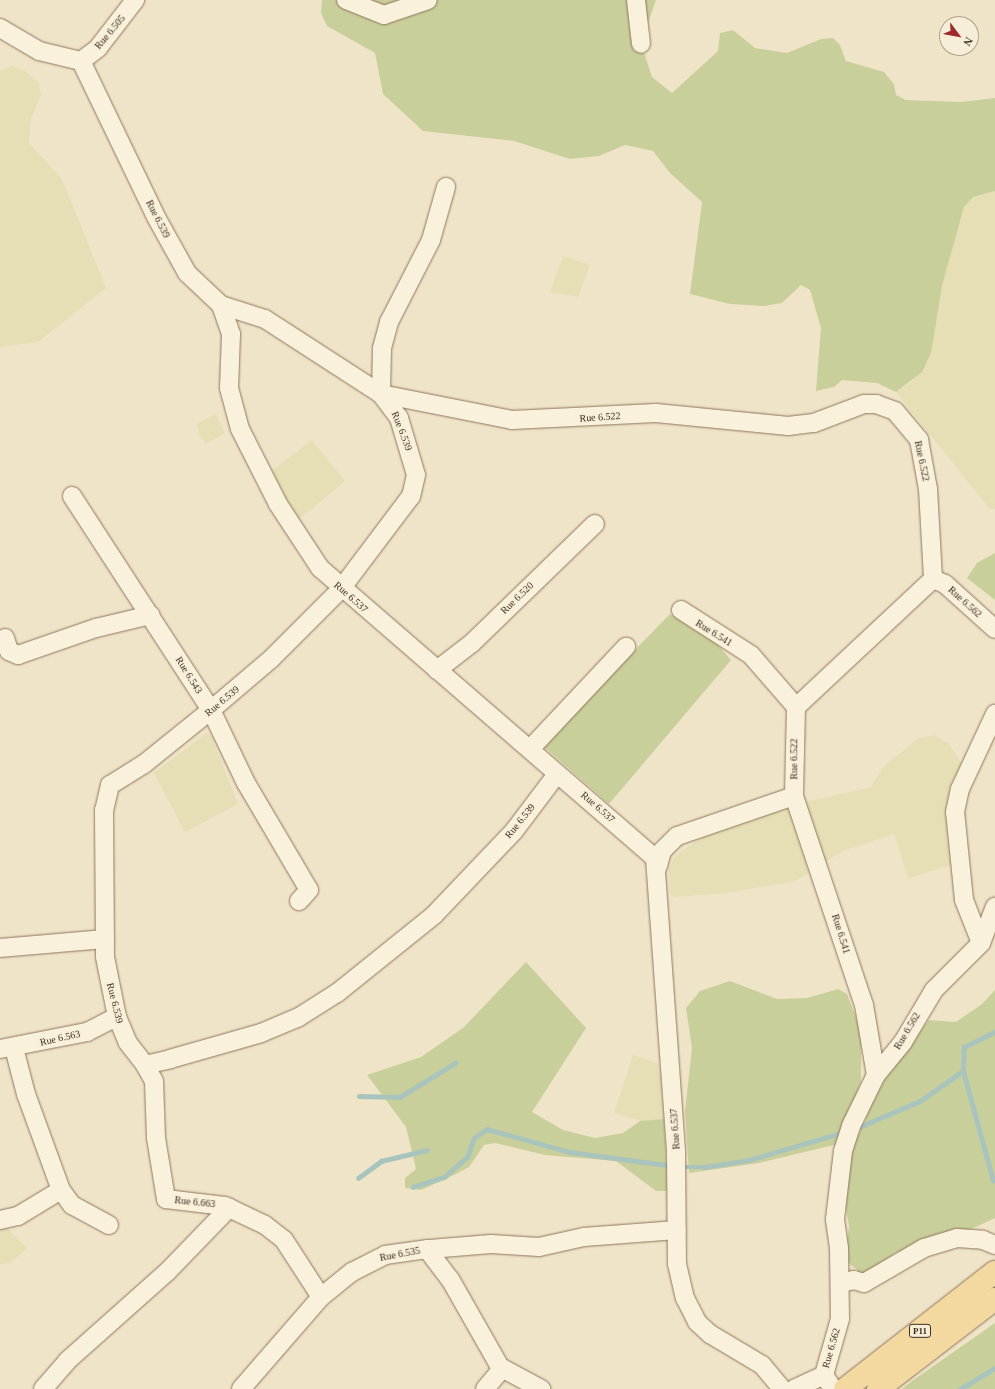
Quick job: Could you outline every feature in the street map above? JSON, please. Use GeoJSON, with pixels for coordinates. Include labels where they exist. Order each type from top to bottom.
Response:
{"type":"FeatureCollection","features":[{"type":"Feature","properties":{"kind":"main road","name":"P11"},"geometry":{"type":"LineString","coordinates":[[845,1389],[995,1272]]}},
{"type":"Feature","properties":{"kind":"main road","name":"P11"},"geometry":{"type":"LineString","coordinates":[[878,1389],[995,1299]]}},
{"type":"Feature","properties":{"kind":"street","name":"Rue 6.505"},"geometry":{"type":"LineString","coordinates":[[81,61],[98,48],[135,0]]}},
{"type":"Feature","properties":{"kind":"street"},"geometry":{"type":"LineString","coordinates":[[346,0],[384,15],[428,0]]}},
{"type":"Feature","properties":{"kind":"street"},"geometry":{"type":"LineString","coordinates":[[636,0],[641,44]]}},
{"type":"Feature","properties":{"kind":"street"},"geometry":{"type":"LineString","coordinates":[[0,28],[39,51],[81,61]]}},
{"type":"Feature","properties":{"kind":"street","name":"Rue 6.539"},"geometry":{"type":"LineString","coordinates":[[81,61],[156,217],[187,273],[220,305],[265,319],[381,394],[399,418],[415,482],[410,496],[341,589],[271,659],[144,764],[110,785],[104,810],[105,939],[117,1017],[128,1043],[145,1065],[261,1033],[299,1017],[337,993],[434,915],[514,830],[557,774]]}},
{"type":"Feature","properties":{"kind":"street"},"geometry":{"type":"LineString","coordinates":[[381,394],[382,349],[389,322],[431,240],[446,187]]}},
{"type":"Feature","properties":{"kind":"street","name":"Rue 6.537"},"geometry":{"type":"LineString","coordinates":[[220,305],[231,334],[229,388],[240,429],[301,542],[341,589],[531,748],[557,774],[650,853],[658,866],[676,1153],[677,1264],[685,1298],[697,1322],[716,1338],[762,1365],[782,1389]]}},
{"type":"Feature","properties":{"kind":"street","name":"Rue 6.522"},"geometry":{"type":"LineString","coordinates":[[381,394],[512,420],[541,421],[656,413],[788,426],[814,423],[864,404],[885,406],[902,417],[919,440],[928,489],[934,579]]}},
{"type":"Feature","properties":{"kind":"street","name":"Rue 6.543"},"geometry":{"type":"LineString","coordinates":[[72,496],[211,710],[246,783],[309,890],[299,901]]}},
{"type":"Feature","properties":{"kind":"street","name":"Rue 6.520"},"geometry":{"type":"LineString","coordinates":[[437,670],[472,643],[595,524]]}},
{"type":"Feature","properties":{"kind":"street"},"geometry":{"type":"LineString","coordinates":[[796,707],[934,579]]}},
{"type":"Feature","properties":{"kind":"street","name":"Rue 6.562"},"geometry":{"type":"LineString","coordinates":[[934,579],[945,584],[995,629]]}},
{"type":"Feature","properties":{"kind":"street","name":"Rue 6.541"},"geometry":{"type":"LineString","coordinates":[[681,610],[751,655],[796,707]]}},
{"type":"Feature","properties":{"kind":"street"},"geometry":{"type":"LineString","coordinates":[[4,638],[9,651],[18,655],[96,628],[150,615]]}},
{"type":"Feature","properties":{"kind":"street"},"geometry":{"type":"LineString","coordinates":[[531,748],[626,648]]}},
{"type":"Feature","properties":{"kind":"street","name":"Rue 6.522"},"geometry":{"type":"LineString","coordinates":[[794,796],[796,707]]}},
{"type":"Feature","properties":{"kind":"street"},"geometry":{"type":"LineString","coordinates":[[981,943],[964,900],[955,812],[960,789],[995,714]]}},
{"type":"Feature","properties":{"kind":"street"},"geometry":{"type":"LineString","coordinates":[[658,866],[662,850],[677,836],[794,796]]}},
{"type":"Feature","properties":{"kind":"street","name":"Rue 6.541"},"geometry":{"type":"LineString","coordinates":[[794,796],[864,1005],[876,1075]]}},
{"type":"Feature","properties":{"kind":"street"},"geometry":{"type":"LineString","coordinates":[[981,943],[995,907]]}},
{"type":"Feature","properties":{"kind":"street"},"geometry":{"type":"LineString","coordinates":[[0,948],[105,939]]}},
{"type":"Feature","properties":{"kind":"street","name":"Rue 6.562"},"geometry":{"type":"LineString","coordinates":[[828,1382],[840,1319],[836,1192],[851,1126],[876,1075],[903,1042],[934,990],[981,943]]}},
{"type":"Feature","properties":{"kind":"street","name":"Rue 6.563"},"geometry":{"type":"LineString","coordinates":[[7,1049],[87,1032],[117,1017]]}},
{"type":"Feature","properties":{"kind":"street"},"geometry":{"type":"LineString","coordinates":[[7,1049],[26,1094],[61,1190],[72,1205],[109,1225]]}},
{"type":"Feature","properties":{"kind":"street","name":"Rue 6.663"},"geometry":{"type":"LineString","coordinates":[[145,1065],[154,1081],[163,1195],[167,1199],[230,1208],[284,1240],[321,1297]]}},
{"type":"Feature","properties":{"kind":"street"},"geometry":{"type":"LineString","coordinates":[[0,1220],[18,1216],[61,1190]]}},
{"type":"Feature","properties":{"kind":"street"},"geometry":{"type":"LineString","coordinates":[[43,1389],[67,1361],[168,1271],[230,1208]]}},
{"type":"Feature","properties":{"kind":"street"},"geometry":{"type":"LineString","coordinates":[[430,1249],[491,1244],[539,1247],[584,1237],[676,1230]]}},
{"type":"Feature","properties":{"kind":"street"},"geometry":{"type":"LineString","coordinates":[[840,1283],[854,1280],[864,1283],[924,1248],[957,1238],[983,1240],[995,1246]]}},
{"type":"Feature","properties":{"kind":"street","name":"Rue 6.535"},"geometry":{"type":"LineString","coordinates":[[241,1389],[321,1297],[369,1261],[385,1255],[430,1249],[502,1369]]}},
{"type":"Feature","properties":{"kind":"street"},"geometry":{"type":"LineString","coordinates":[[485,1389],[502,1369],[541,1389]]}},
{"type":"Feature","properties":{"kind":"street"},"geometry":{"type":"LineString","coordinates":[[794,1389],[828,1382]]}},
{"type":"Feature","properties":{"kind":"shaded area"},"geometry":{"type":"Polygon","coordinates":[[[11,66],[26,71],[39,83],[41,95],[31,119],[29,143],[62,179],[106,288],[38,342],[0,347],[0,71],[11,66]]]}},
{"type":"Feature","properties":{"kind":"shaded area"},"geometry":{"type":"Polygon","coordinates":[[[995,191],[995,509],[989,508],[896,392],[910,383],[927,363],[942,286],[964,207],[973,197],[995,191]]]}},
{"type":"Feature","properties":{"kind":"shaded area"},"geometry":{"type":"Polygon","coordinates":[[[563,256],[590,265],[578,297],[550,292],[563,256]]]}},
{"type":"Feature","properties":{"kind":"shaded area"},"geometry":{"type":"Polygon","coordinates":[[[216,414],[225,433],[206,444],[199,435],[197,424],[216,414]]]}},
{"type":"Feature","properties":{"kind":"shaded area"},"geometry":{"type":"Polygon","coordinates":[[[312,440],[345,481],[296,522],[268,474],[312,440]]]}},
{"type":"Feature","properties":{"kind":"shaded area"},"geometry":{"type":"Polygon","coordinates":[[[206,733],[211,736],[238,804],[185,832],[154,773],[206,733]]]}},
{"type":"Feature","properties":{"kind":"shaded area"},"geometry":{"type":"Polygon","coordinates":[[[934,735],[948,743],[962,764],[952,865],[908,878],[894,834],[843,851],[795,881],[728,893],[674,897],[670,892],[669,869],[675,856],[714,829],[742,817],[871,787],[884,766],[917,739],[934,735]]]}},
{"type":"Feature","properties":{"kind":"shaded area"},"geometry":{"type":"Polygon","coordinates":[[[633,1055],[659,1064],[664,1119],[645,1122],[614,1113],[633,1055]]]}},
{"type":"Feature","properties":{"kind":"shaded area"},"geometry":{"type":"Polygon","coordinates":[[[0,1220],[27,1248],[10,1263],[0,1264],[0,1220]]]}},
{"type":"Feature","properties":{"kind":"green space"},"geometry":{"type":"Polygon","coordinates":[[[322,0],[656,0],[641,43],[652,77],[672,93],[718,51],[720,33],[733,30],[755,48],[787,53],[821,39],[833,38],[840,45],[846,61],[884,72],[894,84],[896,95],[906,100],[961,102],[995,98],[995,191],[973,197],[964,207],[942,286],[931,353],[922,372],[896,392],[877,383],[842,380],[834,387],[816,391],[821,328],[810,290],[801,285],[782,303],[764,306],[730,304],[690,294],[702,202],[670,173],[653,151],[625,145],[599,156],[570,159],[514,141],[423,131],[383,94],[375,53],[327,26],[321,13],[322,0]]]}},
{"type":"Feature","properties":{"kind":"green space"},"geometry":{"type":"Polygon","coordinates":[[[995,553],[995,600],[967,578],[977,563],[995,553]]]}},
{"type":"Feature","properties":{"kind":"green space"},"geometry":{"type":"Polygon","coordinates":[[[670,614],[717,644],[731,660],[609,804],[542,745],[670,614]]]}},
{"type":"Feature","properties":{"kind":"green space"},"geometry":{"type":"Polygon","coordinates":[[[526,962],[586,1028],[532,1112],[563,1130],[595,1138],[623,1133],[640,1121],[664,1119],[668,1191],[656,1191],[616,1161],[545,1155],[495,1143],[484,1145],[469,1167],[450,1177],[421,1190],[405,1188],[405,1178],[416,1169],[406,1127],[367,1075],[421,1057],[463,1028],[526,962]]]}},
{"type":"Feature","properties":{"kind":"green space"},"geometry":{"type":"Polygon","coordinates":[[[730,981],[777,999],[807,998],[838,989],[847,994],[861,1030],[861,1081],[838,1144],[759,1163],[689,1173],[685,1111],[692,1048],[686,1008],[700,991],[730,981]]]}},
{"type":"Feature","properties":{"kind":"green space"},"geometry":{"type":"Polygon","coordinates":[[[995,990],[995,1218],[933,1247],[896,1252],[866,1277],[845,1260],[849,1226],[844,1199],[852,1146],[865,1122],[873,1092],[929,1020],[956,1022],[982,1004],[995,990]]]}},
{"type":"Feature","properties":{"kind":"green space"},"geometry":{"type":"Polygon","coordinates":[[[995,1323],[995,1389],[902,1389],[912,1381],[995,1323]]]}},
{"type":"Feature","properties":{"kind":"waterway"},"geometry":{"type":"LineString","coordinates":[[993,1181],[963,1071],[964,1047],[995,1032]]}},
{"type":"Feature","properties":{"kind":"waterway"},"geometry":{"type":"LineString","coordinates":[[359,1096],[400,1097],[455,1063]]}},
{"type":"Feature","properties":{"kind":"waterway"},"geometry":{"type":"LineString","coordinates":[[857,1128],[920,1101],[963,1071]]}},
{"type":"Feature","properties":{"kind":"waterway"},"geometry":{"type":"LineString","coordinates":[[413,1187],[444,1177],[467,1157],[474,1138],[487,1129],[570,1152],[673,1166]]}},
{"type":"Feature","properties":{"kind":"waterway"},"geometry":{"type":"LineString","coordinates":[[680,1167],[704,1167],[749,1160],[844,1132]]}},
{"type":"Feature","properties":{"kind":"waterway"},"geometry":{"type":"LineString","coordinates":[[358,1178],[381,1161],[427,1150]]}},
{"type":"Feature","properties":{"kind":"waterway"},"geometry":{"type":"LineString","coordinates":[[960,1389],[995,1368]]}}]}
